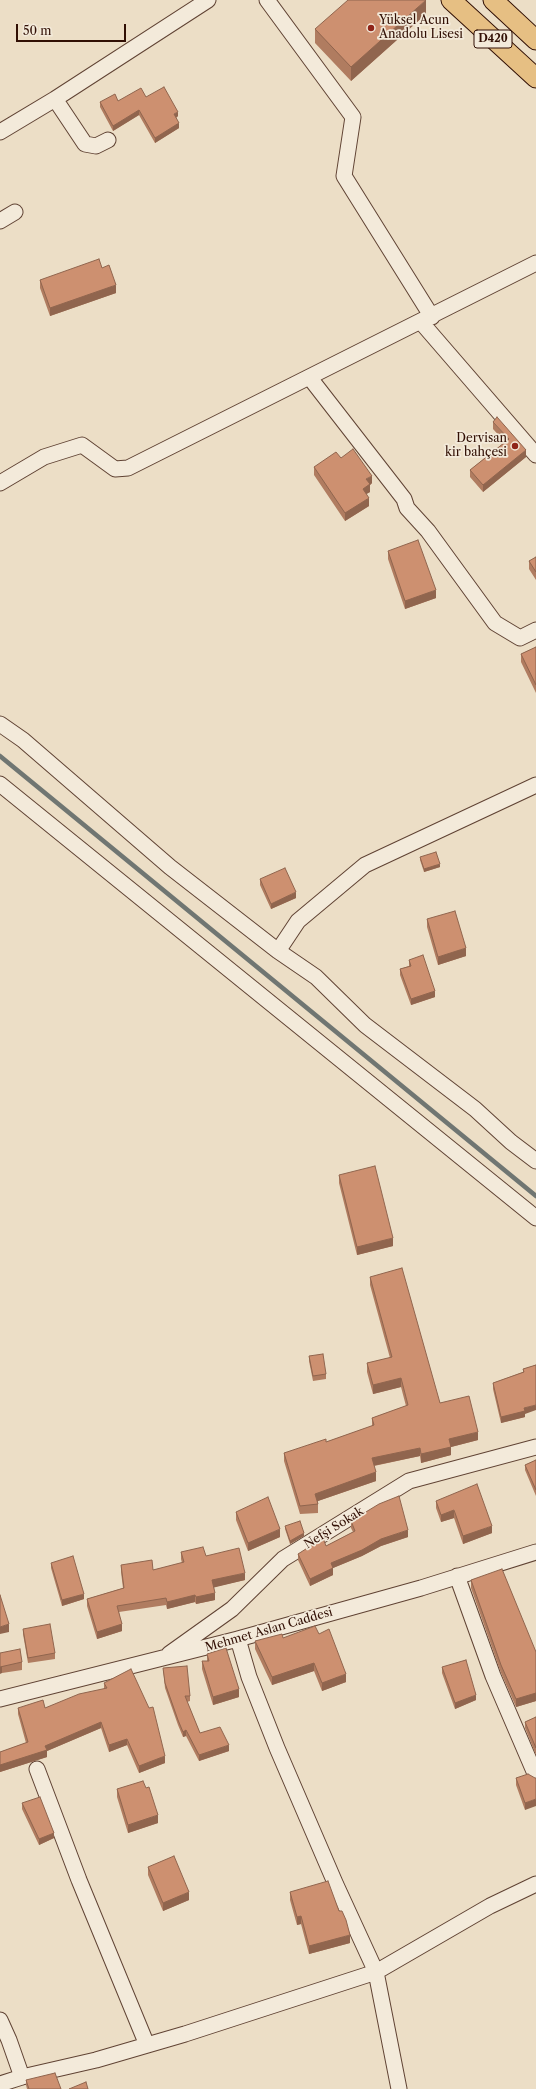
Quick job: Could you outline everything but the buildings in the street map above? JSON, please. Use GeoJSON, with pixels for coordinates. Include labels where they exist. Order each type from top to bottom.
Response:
{"type":"FeatureCollection","features":[{"type":"Feature","properties":{"kind":"main road","name":"D420"},"geometry":{"type":"LineString","coordinates":[[450,0],[536,78]]}},
{"type":"Feature","properties":{"kind":"main road","name":"D420"},"geometry":{"type":"LineString","coordinates":[[494,0],[536,40]]}},
{"type":"Feature","properties":{"kind":"street"},"geometry":{"type":"LineString","coordinates":[[0,132],[55,99],[208,0]]}},
{"type":"Feature","properties":{"kind":"street"},"geometry":{"type":"LineString","coordinates":[[267,0],[353,117],[344,176],[427,319],[536,455]]}},
{"type":"Feature","properties":{"kind":"street"},"geometry":{"type":"LineString","coordinates":[[55,99],[85,144],[96,146],[108,140]]}},
{"type":"Feature","properties":{"kind":"street"},"geometry":{"type":"LineString","coordinates":[[0,221],[15,212]]}},
{"type":"Feature","properties":{"kind":"street"},"geometry":{"type":"LineString","coordinates":[[0,483],[44,457],[82,445],[115,470],[128,468],[310,378],[536,263]]}},
{"type":"Feature","properties":{"kind":"street"},"geometry":{"type":"LineString","coordinates":[[310,378],[404,499],[407,508],[428,531],[495,623],[520,638],[536,630]]}},
{"type":"Feature","properties":{"kind":"street"},"geometry":{"type":"LineString","coordinates":[[0,724],[23,740],[170,867],[278,951],[316,977],[365,1025],[476,1109],[511,1142],[536,1161]]}},
{"type":"Feature","properties":{"kind":"street"},"geometry":{"type":"LineString","coordinates":[[0,784],[418,1124],[536,1218]]}},
{"type":"Feature","properties":{"kind":"street"},"geometry":{"type":"LineString","coordinates":[[278,951],[298,921],[365,865],[536,785]]}},
{"type":"Feature","properties":{"kind":"street","name":"Nefşi Sokak"},"geometry":{"type":"LineString","coordinates":[[160,1660],[232,1609],[283,1560],[409,1481],[536,1447]]}},
{"type":"Feature","properties":{"kind":"street","name":"Mehmet Aslan Caddesi"},"geometry":{"type":"LineString","coordinates":[[0,1699],[160,1660],[238,1639],[536,1552]]}},
{"type":"Feature","properties":{"kind":"street"},"geometry":{"type":"LineString","coordinates":[[457,1576],[493,1676],[536,1776]]}},
{"type":"Feature","properties":{"kind":"street"},"geometry":{"type":"LineString","coordinates":[[238,1639],[249,1677],[277,1748],[336,1885],[376,1972],[399,2089]]}},
{"type":"Feature","properties":{"kind":"street"},"geometry":{"type":"LineString","coordinates":[[37,1769],[79,1880],[147,2045]]}},
{"type":"Feature","properties":{"kind":"street"},"geometry":{"type":"LineString","coordinates":[[0,2084],[22,2077],[96,2060],[147,2045],[376,1972],[490,1906],[536,1884]]}},
{"type":"Feature","properties":{"kind":"street"},"geometry":{"type":"LineString","coordinates":[[0,2020],[22,2077]]}},
{"type":"Feature","properties":{"kind":"waterway"},"geometry":{"type":"LineString","coordinates":[[0,756],[536,1196]]}},
{"type":"Feature","properties":{"kind":"place","name":"Yüksel Acun Anadolu Lisesi"},"geometry":{"type":"Point","coordinates":[371,28]}},
{"type":"Feature","properties":{"kind":"place","name":"Dervisan kir bahçesi"},"geometry":{"type":"Point","coordinates":[515,446]}}]}
